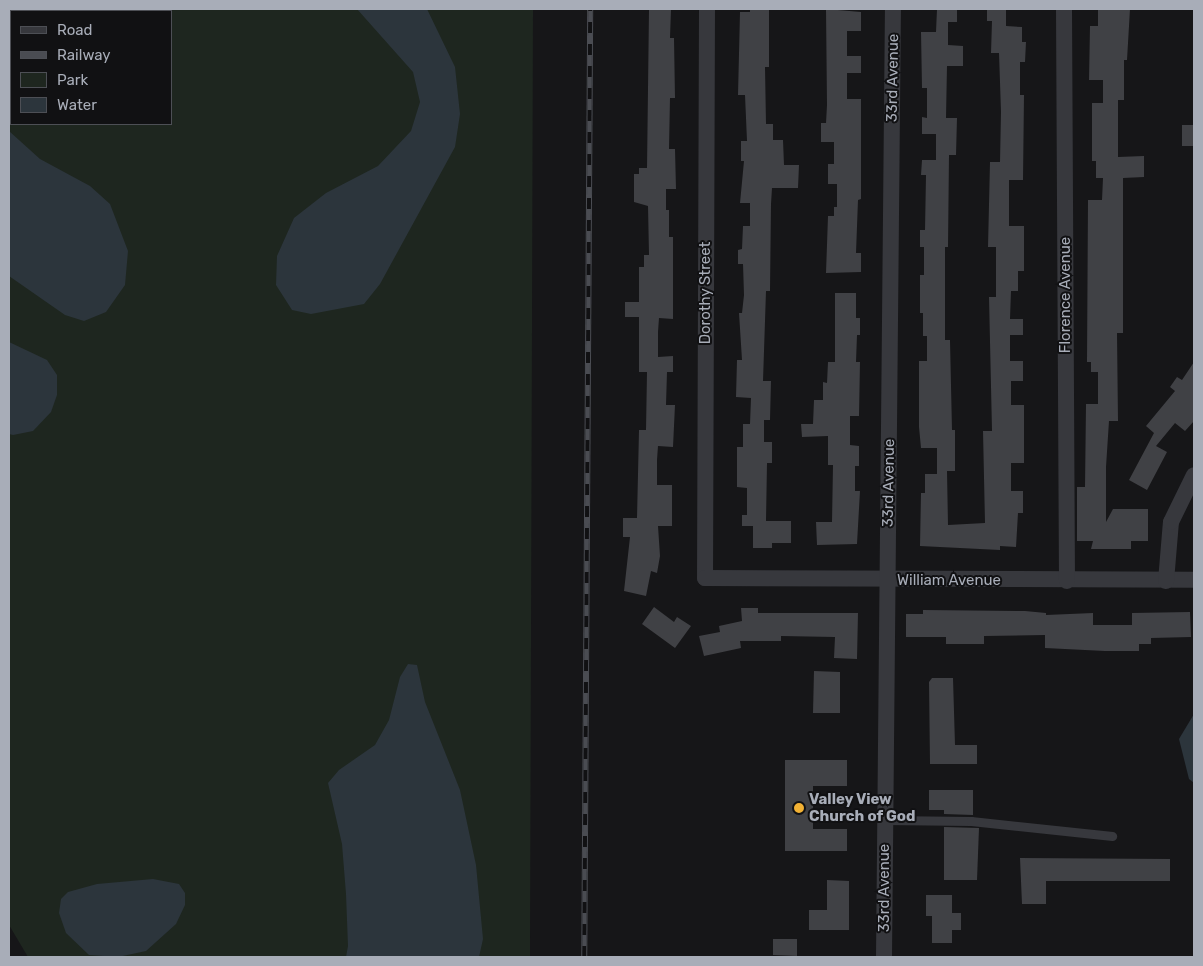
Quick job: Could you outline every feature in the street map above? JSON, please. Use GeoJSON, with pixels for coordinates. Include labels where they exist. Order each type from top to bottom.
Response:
{"type":"FeatureCollection","features":[{"type":"Feature","properties":{"kind":"street","name":"Dorothy Street"},"geometry":{"type":"LineString","coordinates":[[705,578],[706,9]]}},
{"type":"Feature","properties":{"kind":"street","name":"33rd Avenue"},"geometry":{"type":"LineString","coordinates":[[884,957],[893,9]]}},
{"type":"Feature","properties":{"kind":"street","name":"Florence Avenue"},"geometry":{"type":"LineString","coordinates":[[1064,9],[1067,581]]}},
{"type":"Feature","properties":{"kind":"street"},"geometry":{"type":"LineString","coordinates":[[1166,581],[1170,522],[1194,475]]}},
{"type":"Feature","properties":{"kind":"street","name":"William Avenue"},"geometry":{"type":"LineString","coordinates":[[705,578],[888,581],[1194,580]]}},
{"type":"Feature","properties":{"kind":"lane"},"geometry":{"type":"LineString","coordinates":[[885,820],[971,821],[1112,836]]}},
{"type":"Feature","properties":{"kind":"green space"},"geometry":{"type":"Polygon","coordinates":[[[9,9],[533,9],[530,957],[28,957],[9,925],[9,9]]]}},
{"type":"Feature","properties":{"kind":"water"},"geometry":{"type":"Polygon","coordinates":[[[357,9],[427,9],[455,67],[460,114],[455,147],[380,284],[364,304],[311,314],[292,310],[276,285],[277,256],[294,218],[326,193],[378,166],[411,131],[420,102],[413,72],[357,9]]]}},
{"type":"Feature","properties":{"kind":"water"},"geometry":{"type":"Polygon","coordinates":[[[9,131],[40,159],[90,186],[110,204],[128,251],[125,285],[106,312],[84,321],[65,315],[9,276],[9,131]]]}},
{"type":"Feature","properties":{"kind":"water"},"geometry":{"type":"Polygon","coordinates":[[[9,342],[47,360],[57,375],[57,395],[51,412],[33,431],[13,435],[9,434],[9,342]]]}},
{"type":"Feature","properties":{"kind":"water"},"geometry":{"type":"Polygon","coordinates":[[[408,664],[417,665],[425,702],[460,790],[476,865],[483,939],[479,957],[346,957],[348,946],[342,844],[328,783],[339,770],[375,745],[389,720],[400,677],[408,664]]]}},
{"type":"Feature","properties":{"kind":"water"},"geometry":{"type":"Polygon","coordinates":[[[1194,714],[1194,783],[1189,779],[1179,739],[1194,714]]]}},
{"type":"Feature","properties":{"kind":"water"},"geometry":{"type":"Polygon","coordinates":[[[153,879],[179,884],[185,893],[185,905],[176,924],[146,951],[118,957],[89,955],[66,933],[59,913],[61,899],[68,892],[97,884],[153,879]]]}},
{"type":"Feature","properties":{"kind":"building"},"geometry":{"type":"Polygon","coordinates":[[[649,9],[671,9],[670,38],[674,38],[675,98],[670,98],[669,149],[675,149],[676,189],[666,189],[666,210],[669,210],[669,237],[673,237],[673,319],[659,318],[658,357],[673,356],[673,372],[667,372],[666,405],[675,405],[673,447],[658,446],[657,460],[657,485],[672,485],[672,526],[658,526],[660,556],[657,573],[651,571],[646,596],[624,591],[630,537],[623,537],[623,518],[637,518],[639,430],[646,430],[647,372],[639,372],[639,317],[625,317],[625,302],[639,302],[639,267],[644,267],[644,255],[649,255],[648,206],[634,202],[634,174],[639,174],[639,168],[647,168],[649,9]]]}},
{"type":"Feature","properties":{"kind":"building"},"geometry":{"type":"Polygon","coordinates":[[[750,9],[769,9],[769,67],[765,67],[766,124],[773,124],[773,140],[783,140],[784,165],[799,165],[798,188],[772,188],[770,291],[766,291],[763,381],[771,381],[770,420],[764,420],[764,442],[772,442],[772,463],[767,463],[766,521],[791,521],[791,543],[772,543],[772,548],[753,548],[753,526],[742,526],[742,515],[747,515],[747,488],[737,487],[737,447],[743,447],[743,424],[750,424],[751,398],[736,397],[737,360],[742,360],[739,313],[742,313],[744,295],[743,264],[738,264],[738,250],[742,249],[743,226],[750,226],[750,203],[740,203],[744,161],[741,161],[741,141],[747,141],[745,95],[738,95],[740,12],[750,12],[750,9]]]}},
{"type":"Feature","properties":{"kind":"building"},"geometry":{"type":"Polygon","coordinates":[[[826,9],[861,12],[861,31],[847,31],[847,56],[861,56],[861,73],[847,73],[847,99],[861,99],[861,199],[858,200],[856,253],[861,253],[861,272],[826,273],[828,216],[834,216],[834,207],[837,207],[837,184],[828,184],[828,164],[834,164],[834,142],[821,142],[821,123],[826,123],[827,105],[826,9]]]}},
{"type":"Feature","properties":{"kind":"building"},"geometry":{"type":"Polygon","coordinates":[[[937,9],[957,9],[957,22],[948,22],[948,45],[963,46],[963,66],[947,66],[946,118],[957,118],[956,155],[949,155],[948,247],[945,247],[945,340],[950,340],[952,430],[955,430],[955,471],[947,471],[948,525],[985,523],[983,431],[992,431],[989,297],[996,297],[996,247],[988,247],[990,162],[1000,162],[1001,112],[999,53],[991,53],[992,21],[987,21],[987,9],[1006,9],[1006,26],[1022,27],[1022,42],[1026,42],[1025,62],[1020,62],[1020,95],[1024,95],[1023,180],[1009,180],[1009,226],[1024,226],[1024,271],[1018,271],[1018,291],[1011,291],[1010,319],[1023,319],[1023,335],[1010,335],[1010,361],[1023,361],[1023,381],[1011,381],[1011,405],[1024,405],[1024,463],[1011,463],[1011,491],[1023,491],[1023,513],[1018,513],[1016,547],[1000,546],[1000,550],[920,546],[921,493],[925,493],[925,474],[937,474],[937,448],[921,448],[919,427],[919,361],[927,361],[927,336],[923,336],[923,313],[920,313],[920,275],[924,275],[924,247],[920,247],[920,230],[925,230],[926,175],[921,175],[922,160],[936,160],[936,134],[922,134],[922,117],[927,118],[927,88],[922,88],[921,32],[936,32],[937,9]]]}},
{"type":"Feature","properties":{"kind":"building"},"geometry":{"type":"Polygon","coordinates":[[[1098,9],[1130,9],[1127,60],[1124,60],[1124,100],[1118,100],[1118,157],[1144,156],[1144,177],[1123,178],[1123,333],[1117,333],[1118,421],[1109,421],[1106,467],[1106,522],[1113,509],[1148,509],[1148,541],[1131,541],[1131,549],[1091,549],[1093,541],[1077,541],[1077,487],[1085,487],[1086,404],[1098,404],[1098,372],[1091,372],[1091,362],[1087,362],[1088,200],[1102,200],[1103,178],[1096,178],[1096,161],[1092,161],[1092,103],[1103,103],[1103,80],[1089,80],[1090,26],[1098,26],[1098,9]]]}},
{"type":"Feature","properties":{"kind":"building"},"geometry":{"type":"Polygon","coordinates":[[[1182,125],[1194,125],[1194,146],[1182,146],[1182,125]]]}},
{"type":"Feature","properties":{"kind":"building"},"geometry":{"type":"Polygon","coordinates":[[[835,293],[856,293],[856,318],[860,318],[860,335],[857,335],[856,362],[860,362],[859,416],[850,416],[850,445],[859,446],[859,466],[855,466],[855,491],[860,491],[857,544],[817,545],[816,522],[832,522],[833,465],[828,465],[828,436],[802,437],[801,424],[813,424],[814,400],[823,400],[823,382],[827,383],[828,362],[835,362],[835,293]]]}},
{"type":"Feature","properties":{"kind":"building"},"geometry":{"type":"Polygon","coordinates":[[[1194,362],[1194,421],[1185,431],[1175,423],[1156,446],[1167,452],[1147,490],[1129,480],[1154,433],[1146,426],[1175,391],[1170,387],[1177,377],[1182,380],[1194,362]]]}},
{"type":"Feature","properties":{"kind":"building"},"geometry":{"type":"Polygon","coordinates":[[[654,607],[674,622],[677,617],[691,626],[675,648],[642,624],[654,607]]]}},
{"type":"Feature","properties":{"kind":"building"},"geometry":{"type":"Polygon","coordinates":[[[741,608],[758,608],[758,613],[858,613],[857,659],[834,658],[835,637],[781,636],[781,641],[740,641],[741,648],[704,656],[699,636],[720,632],[719,626],[742,621],[741,608]]]}},
{"type":"Feature","properties":{"kind":"building"},"geometry":{"type":"Polygon","coordinates":[[[923,610],[1025,611],[1046,613],[1046,615],[1093,613],[1093,625],[1132,625],[1132,613],[1190,612],[1191,637],[1151,638],[1151,644],[1139,644],[1139,651],[1105,651],[1045,648],[1045,635],[984,636],[984,644],[946,644],[946,637],[906,637],[906,614],[923,614],[923,610]]]}},
{"type":"Feature","properties":{"kind":"building"},"geometry":{"type":"Polygon","coordinates":[[[814,671],[840,672],[840,713],[813,713],[814,671]]]}},
{"type":"Feature","properties":{"kind":"building"},"geometry":{"type":"Polygon","coordinates":[[[932,678],[953,678],[955,745],[977,745],[977,764],[930,764],[929,682],[932,678]]]}},
{"type":"Feature","properties":{"kind":"building","name":"Valley View Church of God"},"geometry":{"type":"Polygon","coordinates":[[[785,760],[847,760],[847,786],[813,786],[813,829],[847,829],[847,851],[785,851],[785,760]]]}},
{"type":"Feature","properties":{"kind":"building"},"geometry":{"type":"Polygon","coordinates":[[[929,790],[973,790],[973,815],[944,814],[944,810],[929,810],[929,790]]]}},
{"type":"Feature","properties":{"kind":"building"},"geometry":{"type":"Polygon","coordinates":[[[944,827],[979,828],[977,880],[944,880],[944,827]]]}},
{"type":"Feature","properties":{"kind":"building"},"geometry":{"type":"Polygon","coordinates":[[[1020,858],[1170,859],[1170,881],[1046,881],[1046,904],[1022,904],[1020,858]]]}},
{"type":"Feature","properties":{"kind":"building"},"geometry":{"type":"Polygon","coordinates":[[[827,880],[849,881],[849,930],[809,930],[809,910],[827,910],[827,880]]]}},
{"type":"Feature","properties":{"kind":"building"},"geometry":{"type":"Polygon","coordinates":[[[926,895],[952,895],[952,913],[961,913],[961,930],[952,930],[952,943],[932,943],[932,916],[926,916],[926,895]]]}},
{"type":"Feature","properties":{"kind":"building"},"geometry":{"type":"Polygon","coordinates":[[[773,939],[797,939],[797,956],[773,955],[773,939]]]}},
{"type":"Feature","properties":{"kind":"railway"},"geometry":{"type":"LineString","coordinates":[[584,957],[590,9]]}},
{"type":"Feature","properties":{"kind":"place","name":"Valley View Church of God"},"geometry":{"type":"Point","coordinates":[799,808]}}]}
